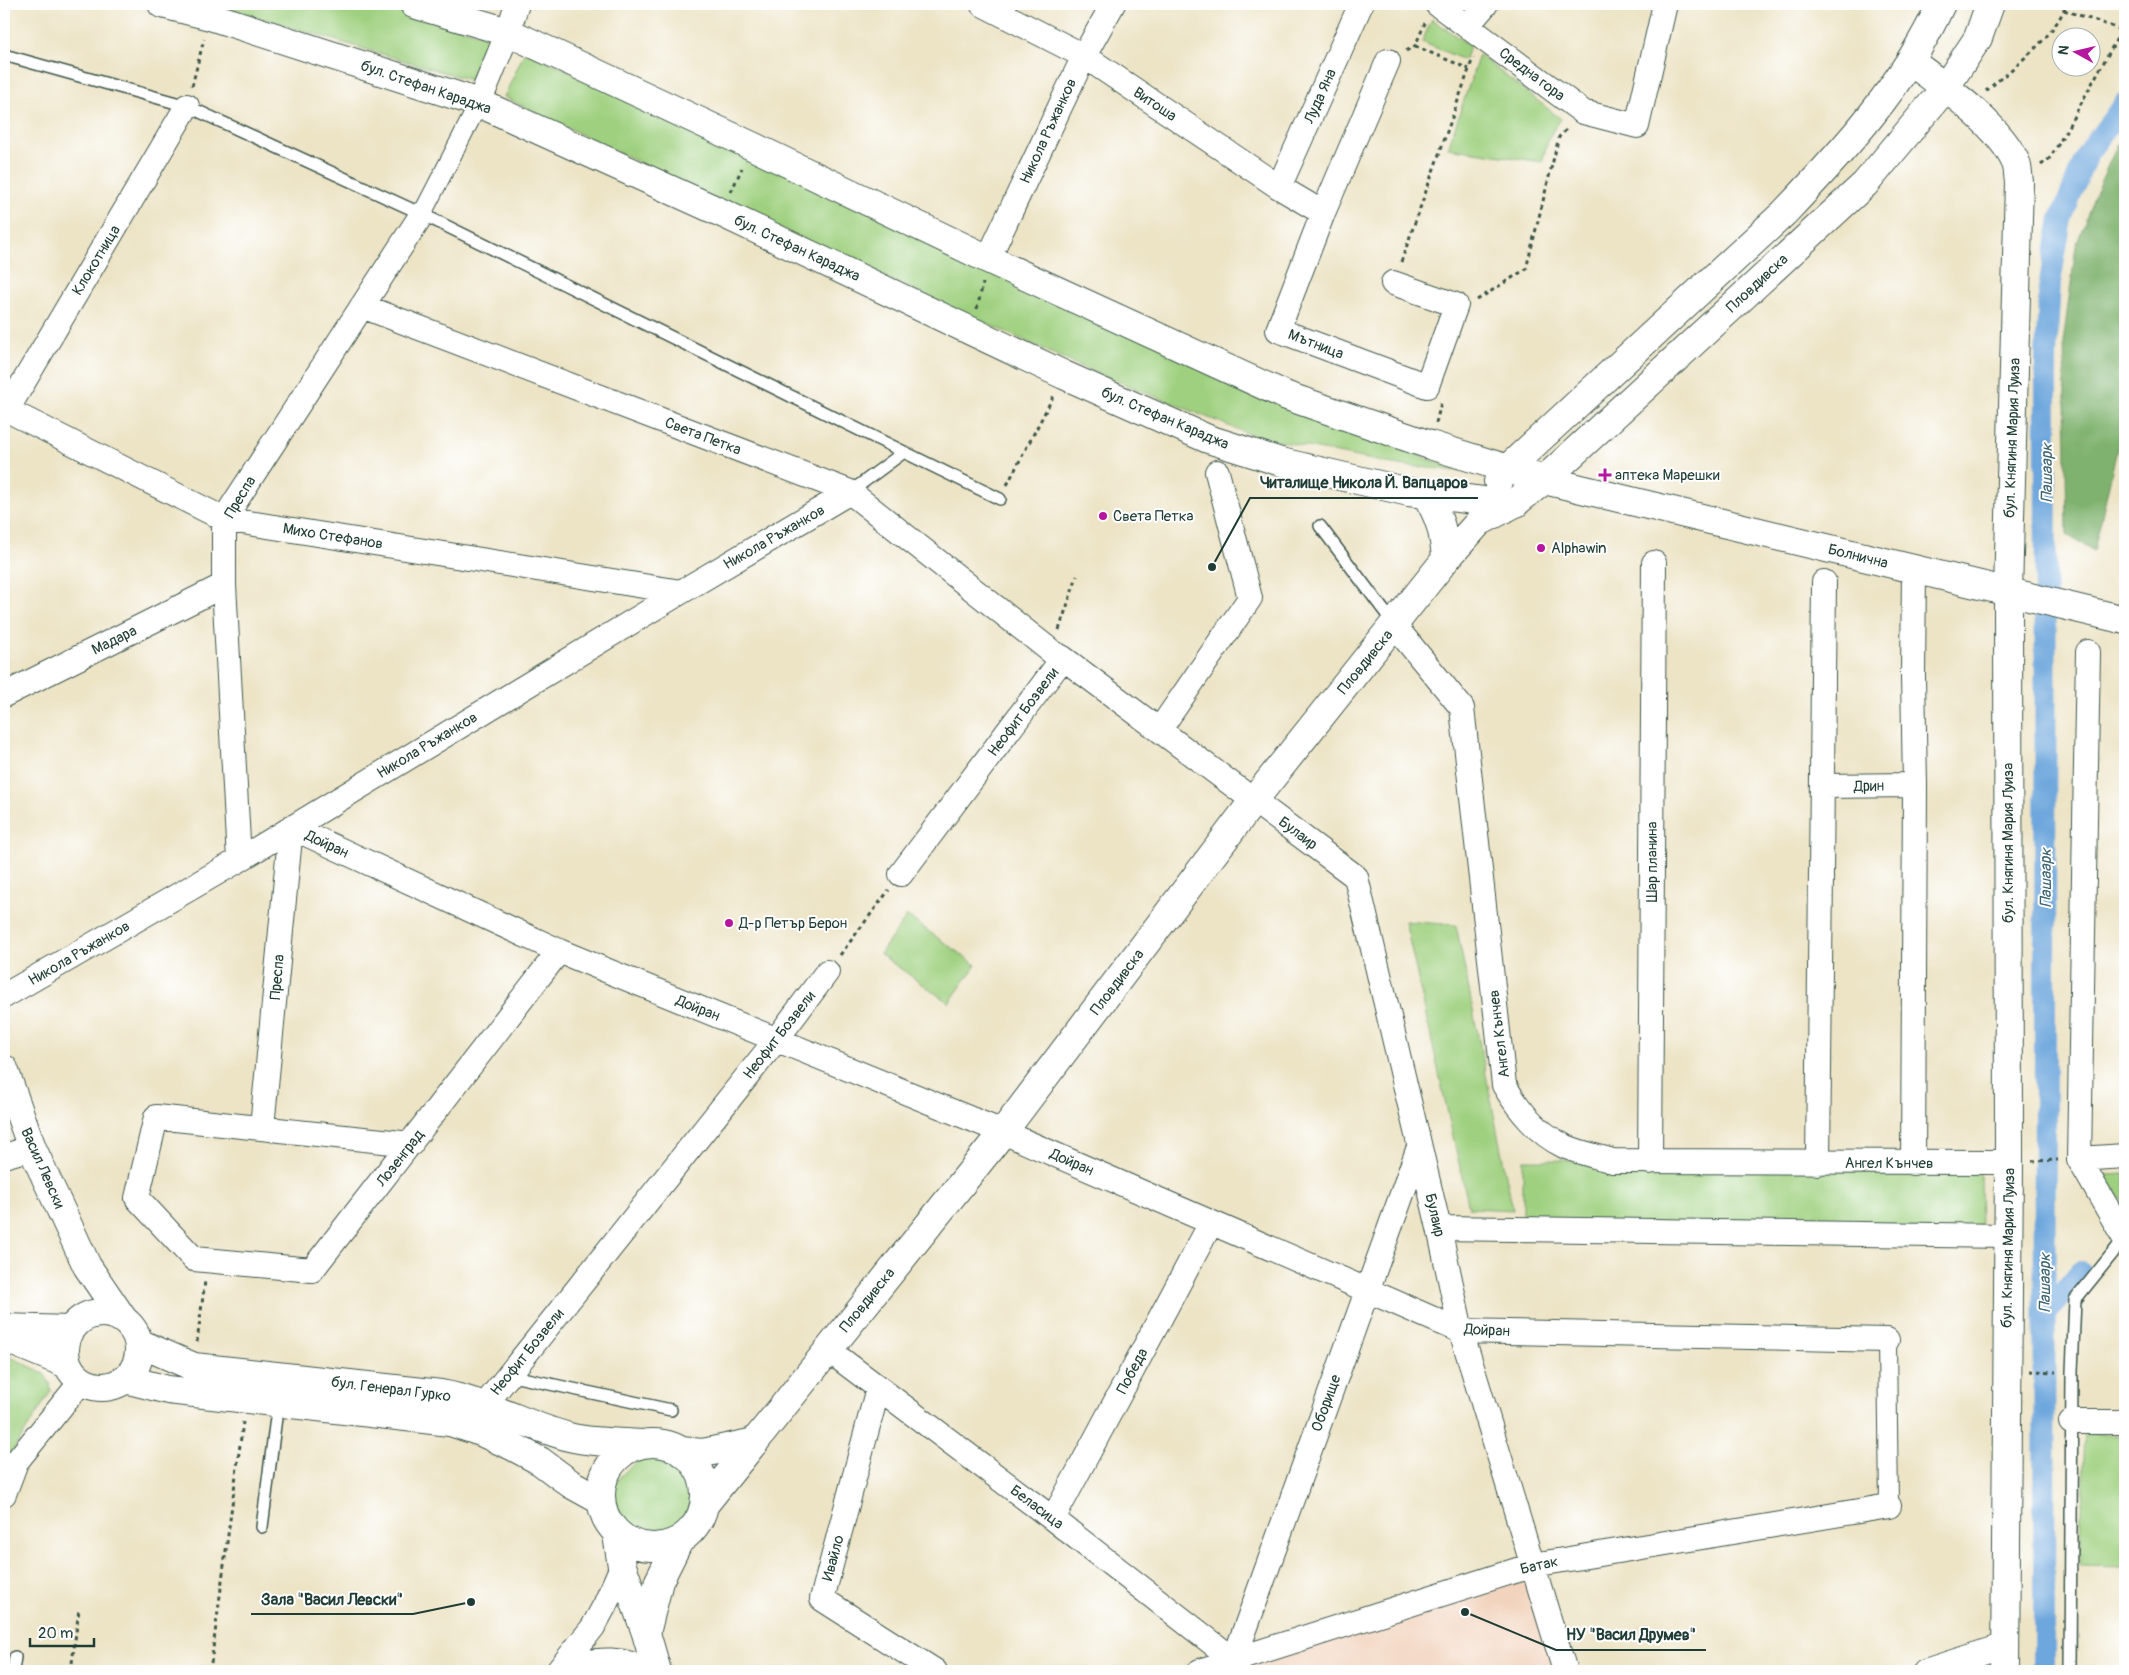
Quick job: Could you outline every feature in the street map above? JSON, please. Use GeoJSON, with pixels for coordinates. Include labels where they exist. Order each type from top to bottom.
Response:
{"type":"FeatureCollection","features":[{"type":"Feature","properties":{"kind":"street","name":"бул. Стефан Караджа"},"geometry":{"type":"LineString","coordinates":[[162,4],[210,16],[479,103],[722,213],[1064,375],[1208,439],[1281,462],[1426,495],[1481,512],[1515,503],[1592,491]]}},
{"type":"Feature","properties":{"kind":"street"},"geometry":{"type":"LineString","coordinates":[[414,4],[508,32],[988,259],[1287,396],[1507,469],[1592,491]]}},
{"type":"Feature","properties":{"kind":"street"},"geometry":{"type":"LineString","coordinates":[[422,214],[479,103],[508,32],[517,4]]}},
{"type":"Feature","properties":{"kind":"street","name":"Витоша"},"geometry":{"type":"LineString","coordinates":[[982,4],[1084,56],[1279,187],[1323,213]]}},
{"type":"Feature","properties":{"kind":"street","name":"Никола Ръжанков"},"geometry":{"type":"LineString","coordinates":[[988,259],[1084,56],[1113,4]]}},
{"type":"Feature","properties":{"kind":"street","name":"Луда Яна"},"geometry":{"type":"LineString","coordinates":[[1279,187],[1361,4]]}},
{"type":"Feature","properties":{"kind":"street"},"geometry":{"type":"LineString","coordinates":[[1474,31],[1486,4]]}},
{"type":"Feature","properties":{"kind":"street","name":"Средна гора"},"geometry":{"type":"LineString","coordinates":[[1432,12],[1474,31],[1583,112],[1637,126],[1665,4]]}},
{"type":"Feature","properties":{"kind":"street","name":"Пловдивска"},"geometry":{"type":"LineString","coordinates":[[704,1504],[1003,1132],[1254,800],[1446,559],[1481,512],[1507,469],[1784,213],[1822,173],[1871,116],[1910,61],[1941,4]]}},
{"type":"Feature","properties":{"kind":"street","name":"Пловдивска"},"geometry":{"type":"LineString","coordinates":[[1515,503],[1544,480],[1865,184],[1945,88],[1978,38],[1990,4]]}},
{"type":"Feature","properties":{"kind":"street","name":"Мътница"},"geometry":{"type":"LineString","coordinates":[[1388,61],[1323,213],[1278,330],[1427,386],[1456,305],[1393,283]]}},
{"type":"Feature","properties":{"kind":"street","name":"бул. Княгиня Мария Луиза"},"geometry":{"type":"LineString","coordinates":[[1910,61],[1969,106],[2008,148],[2016,164],[2019,182],[2008,592],[2021,1162],[2008,1236],[2005,1658]]}},
{"type":"Feature","properties":{"kind":"street","name":"Клокотница"},"geometry":{"type":"LineString","coordinates":[[6,411],[187,106]]}},
{"type":"Feature","properties":{"kind":"street","name":"Преспа"},"geometry":{"type":"LineString","coordinates":[[239,860],[224,586],[224,519],[422,214]]}},
{"type":"Feature","properties":{"kind":"street","name":"Света Петка"},"geometry":{"type":"LineString","coordinates":[[362,306],[850,492],[1057,655],[1254,800]]}},
{"type":"Feature","properties":{"kind":"street","name":"Михо Стефанов"},"geometry":{"type":"LineString","coordinates":[[6,411],[224,519],[680,592]]}},
{"type":"Feature","properties":{"kind":"street"},"geometry":{"type":"LineString","coordinates":[[1160,729],[1250,598],[1218,472]]}},
{"type":"Feature","properties":{"kind":"street","name":"Болнична"},"geometry":{"type":"LineString","coordinates":[[1592,491],[2125,620]]}},
{"type":"Feature","properties":{"kind":"street","name":"Никола Ръжанков"},"geometry":{"type":"LineString","coordinates":[[4,996],[239,860],[680,592],[850,492]]}},
{"type":"Feature","properties":{"kind":"street"},"geometry":{"type":"LineString","coordinates":[[1426,495],[1438,514],[1444,539],[1446,559]]}},
{"type":"Feature","properties":{"kind":"street","name":"Шар планина"},"geometry":{"type":"LineString","coordinates":[[1650,1162],[1654,563]]}},
{"type":"Feature","properties":{"kind":"street"},"geometry":{"type":"LineString","coordinates":[[1912,1163],[1915,785],[1914,569]]}},
{"type":"Feature","properties":{"kind":"street"},"geometry":{"type":"LineString","coordinates":[[1818,1163],[1824,582]]}},
{"type":"Feature","properties":{"kind":"street","name":"Мадара"},"geometry":{"type":"LineString","coordinates":[[4,695],[224,586]]}},
{"type":"Feature","properties":{"kind":"street","name":"Ангел Кънчев"},"geometry":{"type":"LineString","coordinates":[[1394,625],[1462,708],[1504,1085],[1519,1110],[1540,1130],[1564,1146],[1613,1161],[2021,1162]]}},
{"type":"Feature","properties":{"kind":"street"},"geometry":{"type":"LineString","coordinates":[[2088,652],[2072,1159],[2125,1239]]}},
{"type":"Feature","properties":{"kind":"street","name":"Неофит Бозвели"},"geometry":{"type":"LineString","coordinates":[[901,874],[1057,655]]}},
{"type":"Feature","properties":{"kind":"street","name":"Дрин"},"geometry":{"type":"LineString","coordinates":[[1823,786],[1915,785]]}},
{"type":"Feature","properties":{"kind":"street","name":"Булаир"},"geometry":{"type":"LineString","coordinates":[[1254,800],[1356,876],[1439,1228],[1461,1331],[1565,1671]]}},
{"type":"Feature","properties":{"kind":"street","name":"Преспа"},"geometry":{"type":"LineString","coordinates":[[262,1127],[291,827]]}},
{"type":"Feature","properties":{"kind":"street","name":"Дойран"},"geometry":{"type":"LineString","coordinates":[[291,827],[559,951],[1003,1132],[1461,1331],[1887,1340]]}},
{"type":"Feature","properties":{"kind":"street","name":"Лозенград"},"geometry":{"type":"LineString","coordinates":[[201,1260],[312,1270],[559,951]]}},
{"type":"Feature","properties":{"kind":"street","name":"Неофит Бозвели"},"geometry":{"type":"LineString","coordinates":[[485,1405],[776,1040],[826,972]]}},
{"type":"Feature","properties":{"kind":"street","name":"Васил Левски"},"geometry":{"type":"LineString","coordinates":[[4,1069],[32,1148],[87,1266],[123,1319]]}},
{"type":"Feature","properties":{"kind":"street"},"geometry":{"type":"LineString","coordinates":[[201,1260],[137,1198],[156,1117],[411,1144]]}},
{"type":"Feature","properties":{"kind":"street","name":"Оборище"},"geometry":{"type":"LineString","coordinates":[[1236,1665],[1366,1291],[1419,1147]]}},
{"type":"Feature","properties":{"kind":"street"},"geometry":{"type":"LineString","coordinates":[[4,1156],[32,1148]]}},
{"type":"Feature","properties":{"kind":"street"},"geometry":{"type":"LineString","coordinates":[[2072,1159],[2125,1156]]}},
{"type":"Feature","properties":{"kind":"street","name":"Победа"},"geometry":{"type":"LineString","coordinates":[[1053,1519],[1211,1224]]}},
{"type":"Feature","properties":{"kind":"street"},"geometry":{"type":"LineString","coordinates":[[1439,1228],[2008,1236]]}},
{"type":"Feature","properties":{"kind":"street"},"geometry":{"type":"LineString","coordinates":[[74,1373],[64,1347],[74,1325],[87,1266]]}},
{"type":"Feature","properties":{"kind":"street"},"geometry":{"type":"LineString","coordinates":[[4,1328],[74,1325],[90,1314],[101,1312],[113,1313],[130,1325],[139,1343],[137,1363],[125,1379],[108,1387],[99,1387],[4,1338]]}},
{"type":"Feature","properties":{"kind":"street"},"geometry":{"type":"LineString","coordinates":[[1887,1340],[1889,1506]]}},
{"type":"Feature","properties":{"kind":"street","name":"бул. Генерал Гурко"},"geometry":{"type":"LineString","coordinates":[[139,1343],[194,1367],[441,1394],[464,1398],[485,1405],[570,1438],[642,1444]]}},
{"type":"Feature","properties":{"kind":"street","name":"Беласица"},"geometry":{"type":"LineString","coordinates":[[828,1349],[1053,1519],[1236,1665]]}},
{"type":"Feature","properties":{"kind":"street"},"geometry":{"type":"LineString","coordinates":[[4,1494],[16,1462],[74,1373]]}},
{"type":"Feature","properties":{"kind":"street","name":"бул. Генерал Гурко"},"geometry":{"type":"LineString","coordinates":[[125,1379],[168,1390],[450,1422],[481,1432],[512,1446],[540,1461],[571,1484],[600,1500]]}},
{"type":"Feature","properties":{"kind":"street","name":"Ивайло"},"geometry":{"type":"LineString","coordinates":[[878,1388],[822,1599],[935,1671]]}},
{"type":"Feature","properties":{"kind":"street"},"geometry":{"type":"LineString","coordinates":[[2071,1422],[2125,1422]]}},
{"type":"Feature","properties":{"kind":"street"},"geometry":{"type":"LineString","coordinates":[[680,1451],[703,1452],[755,1442]]}},
{"type":"Feature","properties":{"kind":"street"},"geometry":{"type":"LineString","coordinates":[[642,1444],[668,1445],[680,1451],[692,1461],[701,1474],[705,1489],[704,1504],[699,1519],[691,1532],[679,1541],[664,1547],[647,1548],[631,1543],[617,1534],[606,1519],[600,1500],[601,1485],[606,1471],[615,1459],[627,1449],[642,1444]]}},
{"type":"Feature","properties":{"kind":"street","name":"Батак"},"geometry":{"type":"LineString","coordinates":[[1200,1671],[1236,1665],[1533,1565],[1889,1506]]}},
{"type":"Feature","properties":{"kind":"street"},"geometry":{"type":"LineString","coordinates":[[617,1534],[622,1566],[646,1633],[657,1671]]}},
{"type":"Feature","properties":{"kind":"street"},"geometry":{"type":"LineString","coordinates":[[646,1633],[659,1581],[679,1541]]}},
{"type":"Feature","properties":{"kind":"street"},"geometry":{"type":"LineString","coordinates":[[561,1668],[593,1627],[622,1566]]}},
{"type":"Feature","properties":{"kind":"street"},"geometry":{"type":"LineString","coordinates":[[1925,1671],[2005,1658]]}},
{"type":"Feature","properties":{"kind":"street"},"geometry":{"type":"LineString","coordinates":[[561,1668],[595,1661],[618,1661],[638,1667],[644,1671]]}},
{"type":"Feature","properties":{"kind":"lane"},"geometry":{"type":"LineString","coordinates":[[4,55],[187,106],[422,214],[1000,499]]}},
{"type":"Feature","properties":{"kind":"lane"},"geometry":{"type":"LineString","coordinates":[[850,492],[904,452]]}},
{"type":"Feature","properties":{"kind":"lane"},"geometry":{"type":"LineString","coordinates":[[1320,526],[1394,625]]}},
{"type":"Feature","properties":{"kind":"lane"},"geometry":{"type":"LineString","coordinates":[[2070,1671],[2071,1422],[2075,1300],[2125,1239]]}},
{"type":"Feature","properties":{"kind":"lane"},"geometry":{"type":"LineString","coordinates":[[508,1375],[671,1410]]}},
{"type":"Feature","properties":{"kind":"lane"},"geometry":{"type":"LineString","coordinates":[[262,1527],[278,1402]]}},
{"type":"Feature","properties":{"kind":"lane"},"geometry":{"type":"LineString","coordinates":[[13,1671],[16,1657]]}},
{"type":"Feature","properties":{"kind":"path"},"geometry":{"type":"LineString","coordinates":[[1969,106],[2046,36],[2058,22],[2066,4]]}},
{"type":"Feature","properties":{"kind":"path"},"geometry":{"type":"LineString","coordinates":[[2114,4],[2125,7]]}},
{"type":"Feature","properties":{"kind":"path"},"geometry":{"type":"LineString","coordinates":[[2064,10],[2122,30]]}},
{"type":"Feature","properties":{"kind":"path"},"geometry":{"type":"LineString","coordinates":[[1388,61],[1415,46],[1432,12]]}},
{"type":"Feature","properties":{"kind":"path"},"geometry":{"type":"LineString","coordinates":[[187,106],[210,16]]}},
{"type":"Feature","properties":{"kind":"path"},"geometry":{"type":"LineString","coordinates":[[2019,182],[2048,159],[2058,145],[2125,24]]}},
{"type":"Feature","properties":{"kind":"path"},"geometry":{"type":"LineString","coordinates":[[1393,283],[1469,69],[1474,31]]}},
{"type":"Feature","properties":{"kind":"path"},"geometry":{"type":"LineString","coordinates":[[1415,46],[1469,69]]}},
{"type":"Feature","properties":{"kind":"path"},"geometry":{"type":"LineString","coordinates":[[1476,301],[1526,269],[1559,137],[1583,112]]}},
{"type":"Feature","properties":{"kind":"path"},"geometry":{"type":"LineString","coordinates":[[722,213],[752,146]]}},
{"type":"Feature","properties":{"kind":"path"},"geometry":{"type":"LineString","coordinates":[[972,331],[988,259]]}},
{"type":"Feature","properties":{"kind":"path"},"geometry":{"type":"LineString","coordinates":[[1000,499],[1064,375]]}},
{"type":"Feature","properties":{"kind":"path"},"geometry":{"type":"LineString","coordinates":[[1430,445],[1442,399]]}},
{"type":"Feature","properties":{"kind":"path"},"geometry":{"type":"LineString","coordinates":[[1057,655],[1077,576]]}},
{"type":"Feature","properties":{"kind":"path"},"geometry":{"type":"LineString","coordinates":[[826,972],[901,874]]}},
{"type":"Feature","properties":{"kind":"path"},"geometry":{"type":"LineString","coordinates":[[2021,1162],[2072,1159]]}},
{"type":"Feature","properties":{"kind":"path"},"geometry":{"type":"LineString","coordinates":[[194,1367],[201,1260]]}},
{"type":"Feature","properties":{"kind":"path"},"geometry":{"type":"LineString","coordinates":[[2034,1371],[2062,1372]]}},
{"type":"Feature","properties":{"kind":"path"},"geometry":{"type":"LineString","coordinates":[[210,1671],[246,1399]]}},
{"type":"Feature","properties":{"kind":"path"},"geometry":{"type":"LineString","coordinates":[[71,1671],[79,1609]]}},
{"type":"Feature","properties":{"kind":"shaded area"},"geometry":{"type":"Polygon","coordinates":[[[1533,1565],[1565,1671],[1238,1671],[1533,1565]]]}},
{"type":"Feature","properties":{"kind":"green space"},"geometry":{"type":"Polygon","coordinates":[[[212,4],[375,4],[488,36],[470,80],[212,4]]]}},
{"type":"Feature","properties":{"kind":"green space"},"geometry":{"type":"Polygon","coordinates":[[[1432,19],[1470,46],[1464,60],[1422,42],[1432,19]]]}},
{"type":"Feature","properties":{"kind":"green space"},"geometry":{"type":"Polygon","coordinates":[[[525,51],[1404,450],[1460,471],[1397,465],[1254,436],[1082,367],[723,203],[504,97],[525,51]]]}},
{"type":"Feature","properties":{"kind":"green space"},"geometry":{"type":"Polygon","coordinates":[[[1479,55],[1561,119],[1549,137],[1542,162],[1448,148],[1479,55]]]}},
{"type":"Feature","properties":{"kind":"green space"},"geometry":{"type":"Polygon","coordinates":[[[2125,129],[2125,414],[2094,551],[2067,535],[2064,335],[2076,246],[2096,191],[2125,129]]]}},
{"type":"Feature","properties":{"kind":"green space"},"geometry":{"type":"Polygon","coordinates":[[[907,916],[976,965],[949,1003],[880,954],[907,916]]]}},
{"type":"Feature","properties":{"kind":"green space"},"geometry":{"type":"Polygon","coordinates":[[[1405,921],[1456,925],[1513,1210],[1469,1208],[1405,921]]]}},
{"type":"Feature","properties":{"kind":"green space"},"geometry":{"type":"Polygon","coordinates":[[[1523,1160],[1980,1163],[1981,1235],[1523,1230],[1523,1160]]]}},
{"type":"Feature","properties":{"kind":"green space"},"geometry":{"type":"Polygon","coordinates":[[[2125,1174],[2125,1205],[2105,1175],[2125,1174]]]}},
{"type":"Feature","properties":{"kind":"green space"},"geometry":{"type":"Polygon","coordinates":[[[4,1354],[44,1373],[50,1384],[51,1391],[11,1454],[4,1472],[4,1354]]]}},
{"type":"Feature","properties":{"kind":"green space"},"geometry":{"type":"Polygon","coordinates":[[[2085,1433],[2125,1435],[2125,1567],[2080,1566],[2085,1433]]]}},
{"type":"Feature","properties":{"kind":"green space"},"geometry":{"type":"Polygon","coordinates":[[[645,1454],[665,1455],[673,1458],[690,1477],[693,1490],[691,1504],[685,1516],[675,1527],[663,1534],[648,1537],[630,1534],[612,1514],[612,1501],[619,1478],[645,1454]]]}},
{"type":"Feature","properties":{"kind":"waterway","name":"Пашаарк"},"geometry":{"type":"LineString","coordinates":[[2044,1671],[2046,356],[2050,282],[2061,219],[2087,154],[2125,103]]}},
{"type":"Feature","properties":{"kind":"waterway"},"geometry":{"type":"LineString","coordinates":[[2045,1315],[2080,1272]]}},
{"type":"Feature","properties":{"kind":"place","name":"аптека Марешки"},"geometry":{"type":"Point","coordinates":[1605,475]}},
{"type":"Feature","properties":{"kind":"place","name":"Света Петка"},"geometry":{"type":"Point","coordinates":[1103,516]}},
{"type":"Feature","properties":{"kind":"place","name":"Alphawin"},"geometry":{"type":"Point","coordinates":[1541,548]}},
{"type":"Feature","properties":{"kind":"place","name":"Читалище Никола Й. Вапцаров"},"geometry":{"type":"Point","coordinates":[1212,567]}},
{"type":"Feature","properties":{"kind":"place","name":"Д-р Петър Берон"},"geometry":{"type":"Point","coordinates":[729,923]}},
{"type":"Feature","properties":{"kind":"place","name":"Зала \"Васил Левски\""},"geometry":{"type":"Point","coordinates":[471,1602]}},
{"type":"Feature","properties":{"kind":"place","name":"НУ \"Васил Друмев\""},"geometry":{"type":"Point","coordinates":[1465,1612]}}]}
